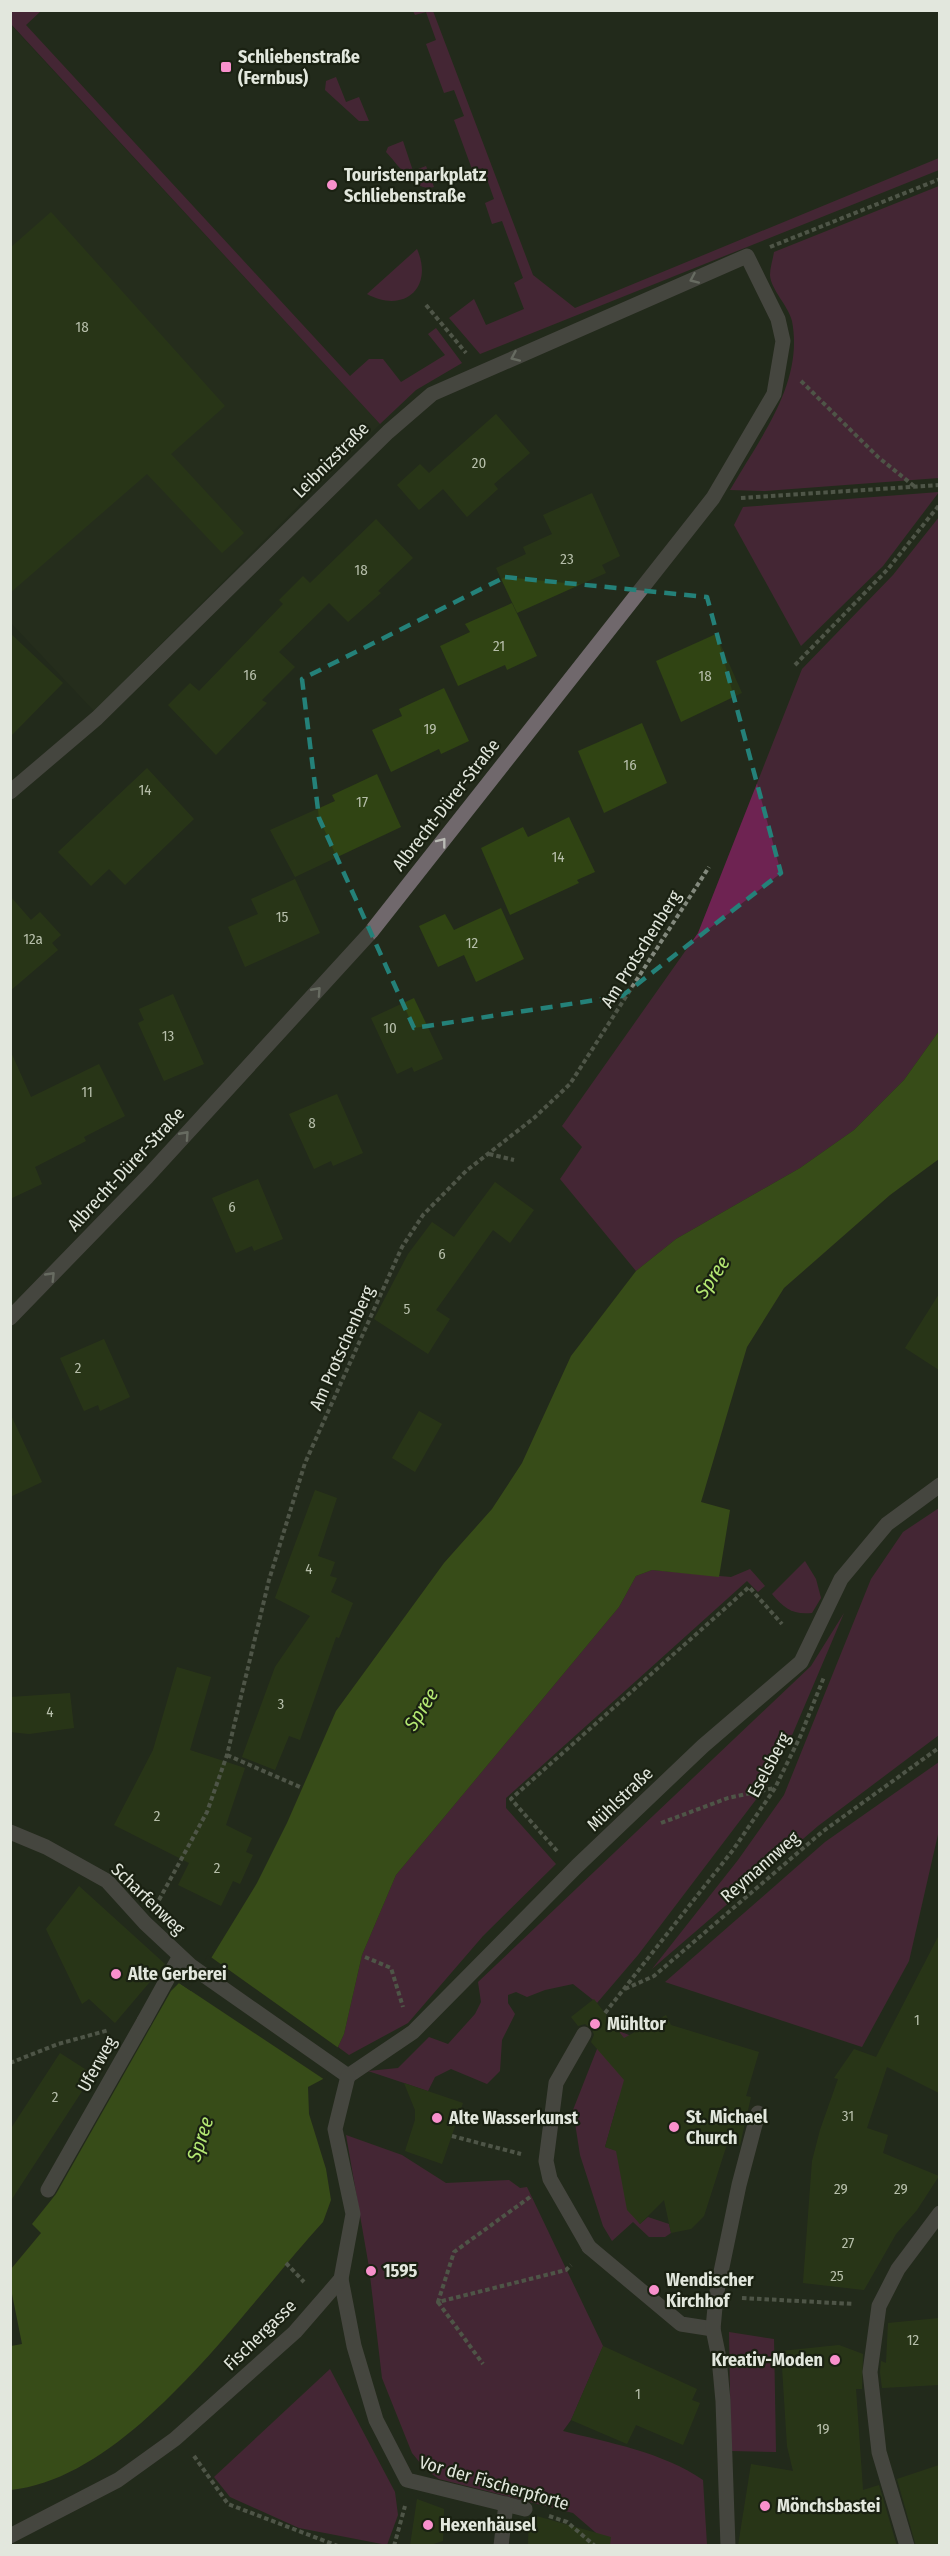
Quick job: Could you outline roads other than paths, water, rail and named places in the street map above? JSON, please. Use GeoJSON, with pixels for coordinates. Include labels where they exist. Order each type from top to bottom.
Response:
{"type":"FeatureCollection","features":[{"type":"Feature","properties":{"kind":"street","name":"Albrecht-Dürer-Straße"},"geometry":{"type":"LineString","coordinates":[[10,1318],[147,1177],[371,932],[713,498],[774,394],[783,341],[778,319],[747,256]]}},
{"type":"Feature","properties":{"kind":"street","name":"Leibnizstraße"},"geometry":{"type":"LineString","coordinates":[[10,792],[97,718],[388,432],[432,394],[747,256]]}},
{"type":"Feature","properties":{"kind":"street","name":"Mühlstraße"},"geometry":{"type":"LineString","coordinates":[[348,2076],[413,2032],[587,1856],[703,1746],[801,1662],[841,1579],[887,1524],[939,1485]]}},
{"type":"Feature","properties":{"kind":"street","name":"Scharfenweg"},"geometry":{"type":"LineString","coordinates":[[10,1832],[46,1847],[106,1881],[145,1923],[186,1961],[348,2076]]}},
{"type":"Feature","properties":{"kind":"street","name":"Uferweg"},"geometry":{"type":"LineString","coordinates":[[48,2190],[144,2020],[186,1961]]}},
{"type":"Feature","properties":{"kind":"street"},"geometry":{"type":"LineString","coordinates":[[584,2034],[556,2083],[546,2161],[549,2179],[589,2247],[681,2324],[713,2329]]}},
{"type":"Feature","properties":{"kind":"street"},"geometry":{"type":"LineString","coordinates":[[341,2279],[352,2214],[335,2129],[348,2076]]}},
{"type":"Feature","properties":{"kind":"street"},"geometry":{"type":"LineString","coordinates":[[728,2546],[723,2401],[719,2358],[713,2329],[716,2296],[739,2184],[758,2113]]}},
{"type":"Feature","properties":{"kind":"street"},"geometry":{"type":"LineString","coordinates":[[907,2546],[879,2452],[870,2372],[879,2306],[898,2269],[939,2213]]}},
{"type":"Feature","properties":{"kind":"street","name":"Fischergasse"},"geometry":{"type":"LineString","coordinates":[[10,2536],[118,2480],[180,2435],[295,2332],[341,2279]]}},
{"type":"Feature","properties":{"kind":"street","name":"Vor der Fischerpforte"},"geometry":{"type":"LineString","coordinates":[[341,2279],[354,2346],[376,2420],[407,2480],[525,2509]]}},
{"type":"Feature","properties":{"kind":"street"},"geometry":{"type":"LineString","coordinates":[[501,2546],[506,2504]]}},
{"type":"Feature","properties":{"kind":"water","name":"Spree"},"geometry":{"type":"Polygon","coordinates":[[[939,1031],[939,1159],[890,1195],[784,1288],[747,1347],[701,1502],[730,1510],[719,1577],[652,1570],[636,1576],[619,1607],[396,1875],[362,1955],[344,2034],[323,2079],[308,2087],[309,2114],[326,2169],[331,2200],[323,2222],[222,2341],[142,2422],[100,2455],[56,2478],[11,2490],[11,2346],[22,2344],[11,2289],[11,2269],[41,2233],[32,2224],[56,2194],[171,1991],[179,1983],[191,1991],[257,1883],[287,1823],[336,1711],[444,1563],[492,1509],[522,1463],[571,1356],[636,1271],[676,1239],[800,1168],[854,1130],[904,1080],[939,1031]]]}},
{"type":"Feature","properties":{"kind":"place","name":"Schliebenstraße (Fernbus)"},"geometry":{"type":"Point","coordinates":[226,67]}},
{"type":"Feature","properties":{"kind":"place","name":"Touristenparkplatz Schliebenstraße"},"geometry":{"type":"Point","coordinates":[332,185]}},
{"type":"Feature","properties":{"kind":"place","name":"Alte Gerberei"},"geometry":{"type":"Point","coordinates":[116,1974]}},
{"type":"Feature","properties":{"kind":"place","name":"Mühltor"},"geometry":{"type":"Point","coordinates":[595,2024]}},
{"type":"Feature","properties":{"kind":"place","name":"Alte Wasserkunst"},"geometry":{"type":"Point","coordinates":[437,2118]}},
{"type":"Feature","properties":{"kind":"place","name":"St. Michael Church"},"geometry":{"type":"Point","coordinates":[674,2127]}},
{"type":"Feature","properties":{"kind":"place","name":"1595"},"geometry":{"type":"Point","coordinates":[371,2271]}},
{"type":"Feature","properties":{"kind":"place","name":"Wendischer Kirchhof"},"geometry":{"type":"Point","coordinates":[654,2290]}},
{"type":"Feature","properties":{"kind":"place","name":"Kreativ-Moden"},"geometry":{"type":"Point","coordinates":[835,2360]}},
{"type":"Feature","properties":{"kind":"place","name":"Mönchsbastei"},"geometry":{"type":"Point","coordinates":[765,2506]}},
{"type":"Feature","properties":{"kind":"place","name":"Hexenhäusel"},"geometry":{"type":"Point","coordinates":[428,2525]}}]}
